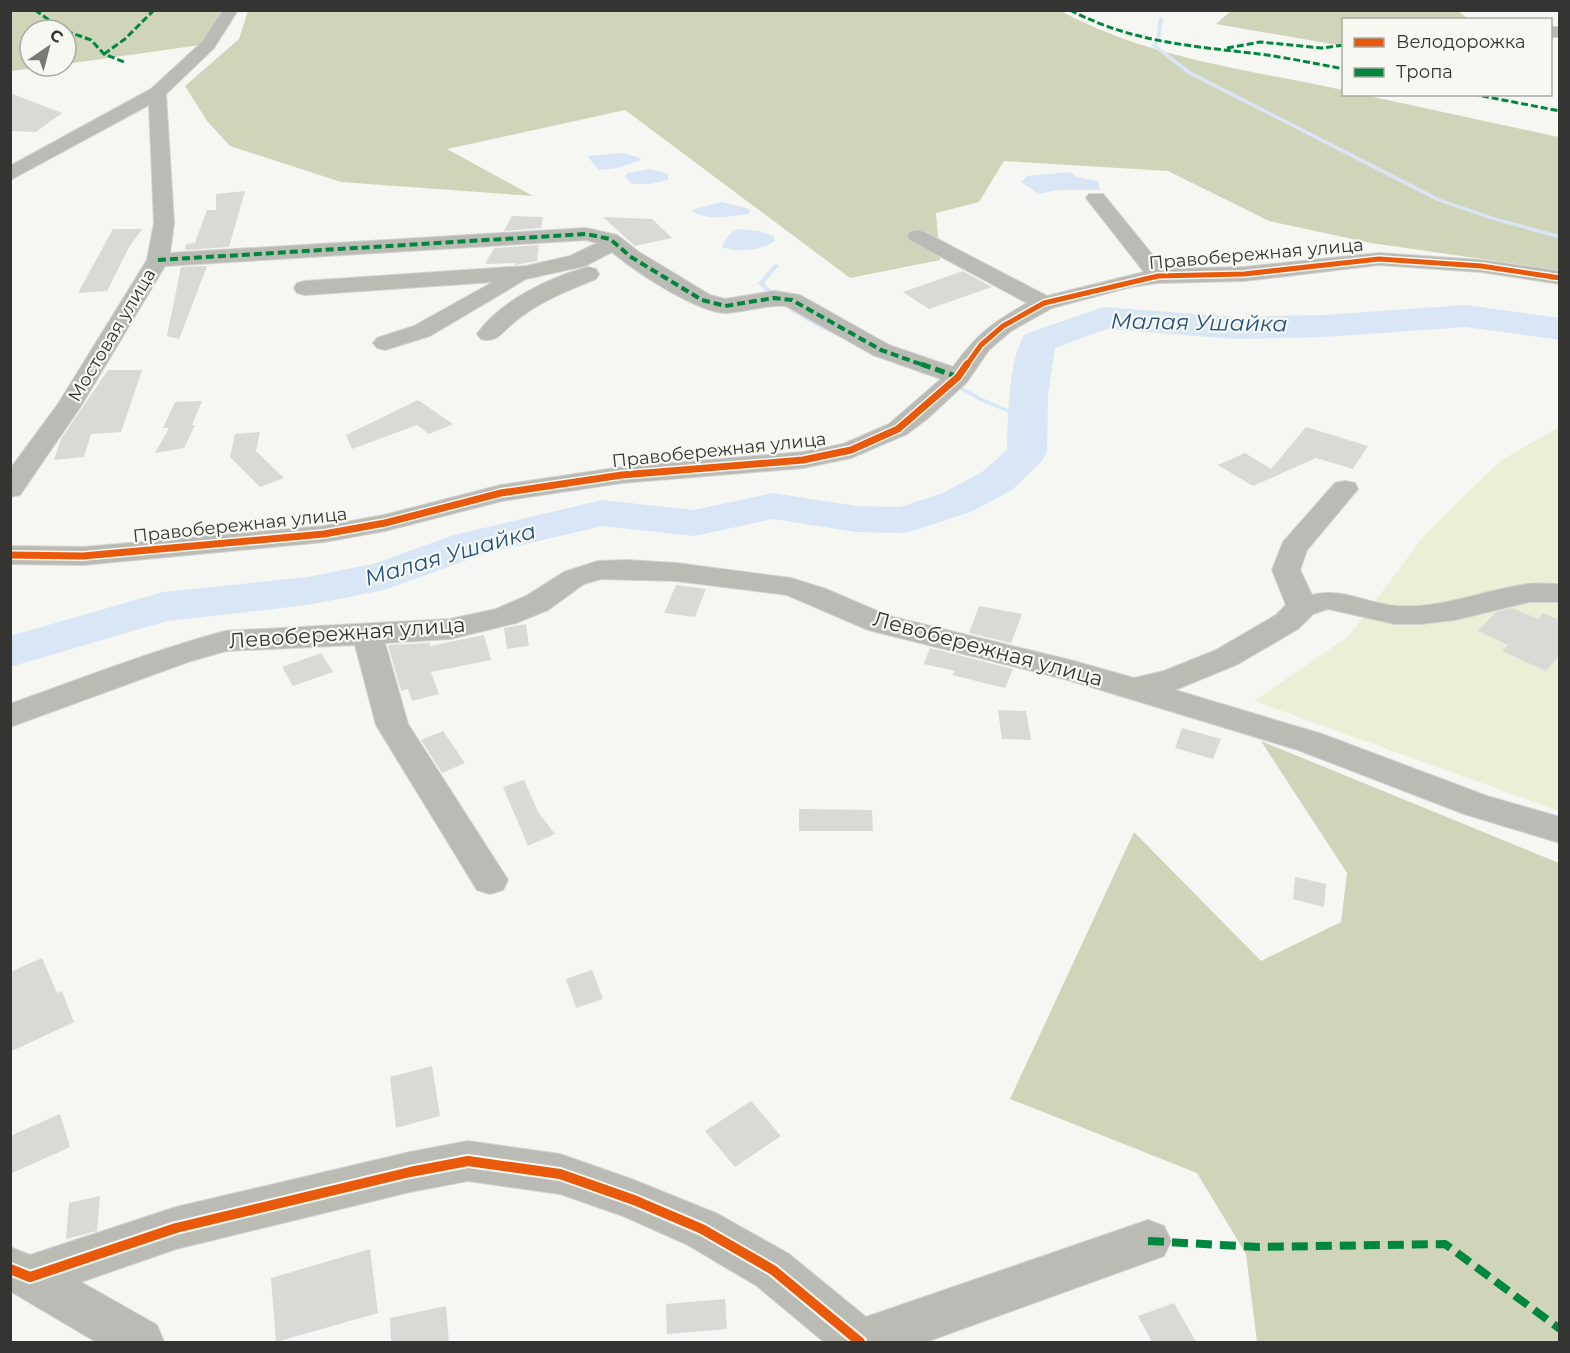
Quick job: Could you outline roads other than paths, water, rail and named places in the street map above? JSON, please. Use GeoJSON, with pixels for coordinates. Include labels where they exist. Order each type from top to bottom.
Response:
{"type":"FeatureCollection","features":[{"type":"Feature","properties":{"kind":"street"},"geometry":{"type":"LineString","coordinates":[[10,174],[157,93],[208,45],[231,10]]}},
{"type":"Feature","properties":{"kind":"street","name":"Мостовая улица"},"geometry":{"type":"LineString","coordinates":[[10,489],[69,406],[158,260],[164,222],[157,93]]}},
{"type":"Feature","properties":{"kind":"street"},"geometry":{"type":"LineString","coordinates":[[1096,198],[1158,276]]}},
{"type":"Feature","properties":{"kind":"street"},"geometry":{"type":"LineString","coordinates":[[478,240],[492,223]]}},
{"type":"Feature","properties":{"kind":"street"},"geometry":{"type":"LineString","coordinates":[[158,260],[586,234],[610,239],[622,250],[702,300],[725,306],[774,298],[792,300],[881,350],[958,377]]}},
{"type":"Feature","properties":{"kind":"street"},"geometry":{"type":"LineString","coordinates":[[917,236],[1044,303]]}},
{"type":"Feature","properties":{"kind":"street"},"geometry":{"type":"LineString","coordinates":[[305,288],[526,273],[622,250]]}},
{"type":"Feature","properties":{"kind":"street"},"geometry":{"type":"LineString","coordinates":[[489,334],[501,319],[514,309],[622,250]]}},
{"type":"Feature","properties":{"kind":"street","name":"Правобережная улица"},"geometry":{"type":"LineString","coordinates":[[10,555],[82,556],[324,534],[385,523],[501,493],[622,475],[804,460],[851,450],[898,429],[918,414],[958,377],[981,345],[996,332],[1044,303],[1158,276],[1245,274],[1379,259],[1481,266],[1560,278]]}},
{"type":"Feature","properties":{"kind":"street"},"geometry":{"type":"LineString","coordinates":[[385,343],[422,331],[500,284],[526,273]]}},
{"type":"Feature","properties":{"kind":"street"},"geometry":{"type":"LineString","coordinates":[[1302,607],[1286,570],[1293,548],[1345,489]]}},
{"type":"Feature","properties":{"kind":"street","name":"Левобережная улица"},"geometry":{"type":"LineString","coordinates":[[10,716],[177,655],[225,641],[368,636],[450,629],[505,616],[537,603],[574,578],[598,570],[667,571],[791,587],[816,595],[879,623],[969,644],[1134,688],[1310,742],[1392,776],[1560,830]]}},
{"type":"Feature","properties":{"kind":"street"},"geometry":{"type":"LineString","coordinates":[[1134,688],[1172,680],[1227,657],[1287,622],[1302,607],[1328,600],[1395,615],[1420,615],[1455,611],[1488,601],[1529,593],[1560,593]]}},
{"type":"Feature","properties":{"kind":"street"},"geometry":{"type":"LineString","coordinates":[[368,636],[392,725],[490,880]]}},
{"type":"Feature","properties":{"kind":"street"},"geometry":{"type":"LineString","coordinates":[[20,1273],[176,1228],[410,1172],[468,1161],[560,1174],[634,1200],[702,1228],[772,1270],[861,1342],[1148,1241]]}},
{"type":"Feature","properties":{"kind":"street"},"geometry":{"type":"LineString","coordinates":[[20,1273],[140,1342]]}},
{"type":"Feature","properties":{"kind":"water"},"geometry":{"type":"Polygon","coordinates":[[[621,153],[638,157],[641,160],[618,168],[599,170],[587,156],[621,153]]]}},
{"type":"Feature","properties":{"kind":"water"},"geometry":{"type":"Polygon","coordinates":[[[651,169],[668,174],[668,180],[651,184],[632,184],[625,177],[627,173],[651,169]]]}},
{"type":"Feature","properties":{"kind":"water"},"geometry":{"type":"Polygon","coordinates":[[[1070,172],[1077,177],[1098,181],[1100,190],[1057,190],[1039,194],[1021,182],[1027,176],[1070,172]]]}},
{"type":"Feature","properties":{"kind":"water"},"geometry":{"type":"Polygon","coordinates":[[[722,202],[750,209],[749,214],[712,217],[691,210],[722,202]]]}},
{"type":"Feature","properties":{"kind":"water"},"geometry":{"type":"Polygon","coordinates":[[[740,229],[759,231],[774,236],[775,241],[749,250],[722,247],[729,235],[740,229]]]}},
{"type":"Feature","properties":{"kind":"waterway"},"geometry":{"type":"LineString","coordinates":[[1161,18],[1158,41],[1153,45],[1190,73],[1439,200],[1560,237]]}},
{"type":"Feature","properties":{"kind":"waterway"},"geometry":{"type":"LineString","coordinates":[[776,266],[761,283],[770,293],[788,308],[841,336]]}},
{"type":"Feature","properties":{"kind":"waterway","name":"Малая Ушайка"},"geometry":{"type":"LineString","coordinates":[[10,652],[163,607],[308,591],[384,576],[470,544],[602,513],[694,523],[773,506],[856,519],[904,520],[958,502],[997,481],[1027,453],[1029,395],[1038,342],[1104,318],[1236,328],[1324,326],[1466,316],[1560,329]]}},
{"type":"Feature","properties":{"kind":"waterway"},"geometry":{"type":"LineString","coordinates":[[952,383],[980,399],[1028,419]]}}]}
